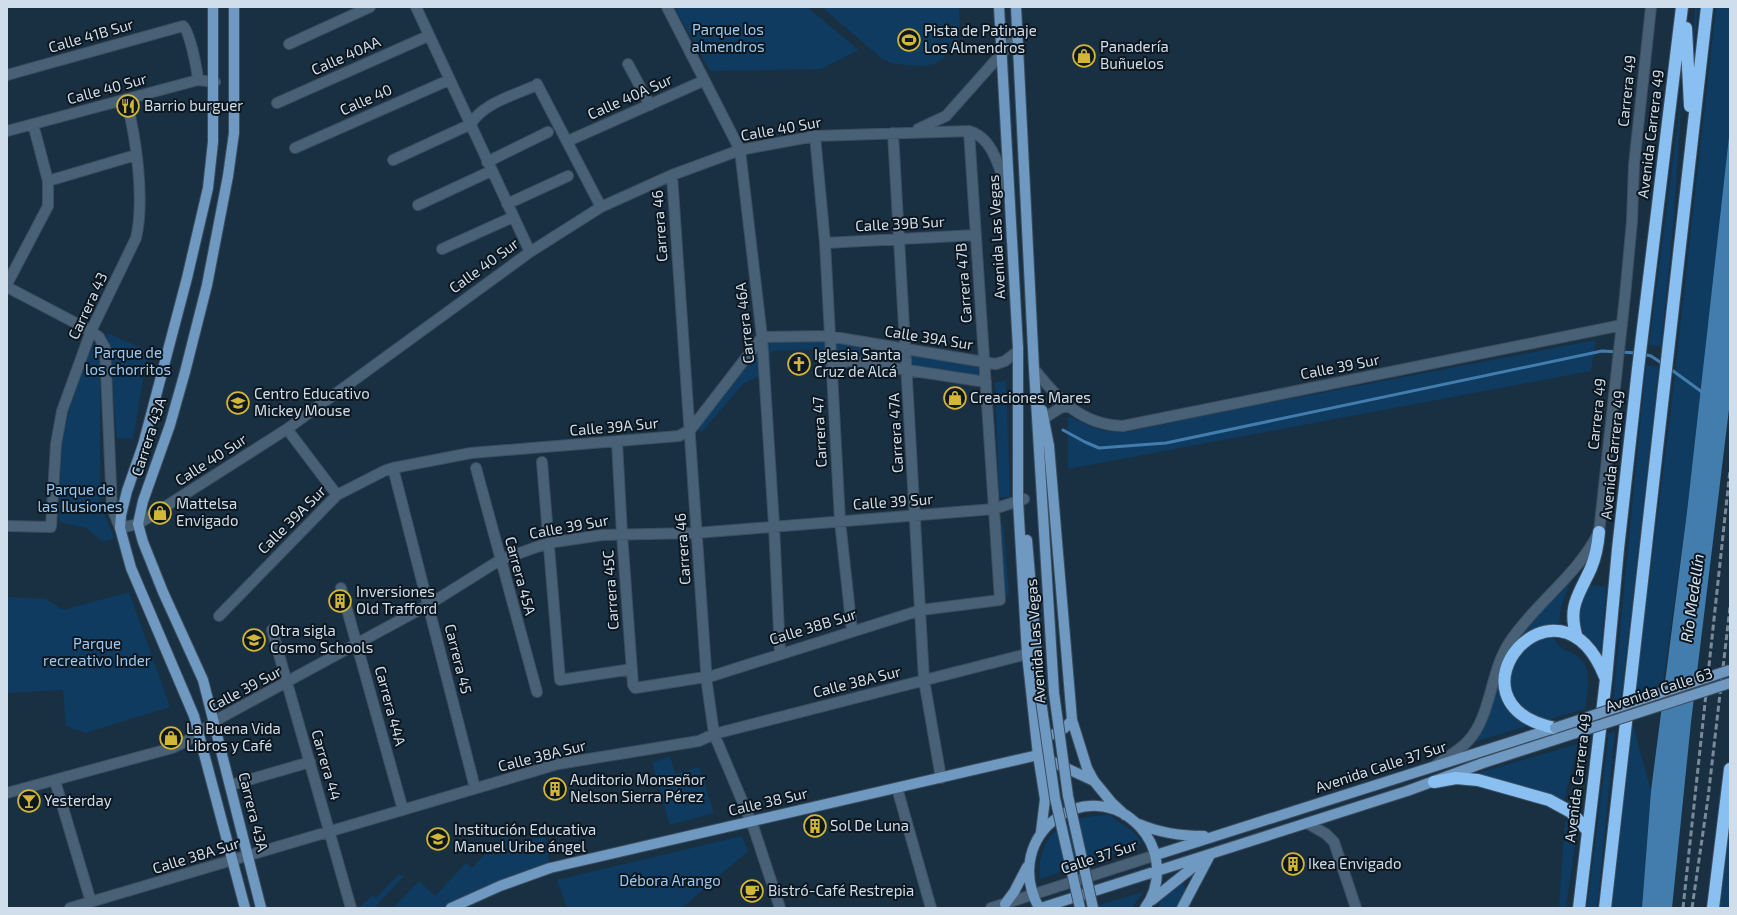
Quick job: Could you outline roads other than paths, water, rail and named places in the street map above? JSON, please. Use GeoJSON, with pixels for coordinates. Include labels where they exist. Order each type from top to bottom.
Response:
{"type":"FeatureCollection","features":[{"type":"Feature","properties":{"kind":"highway"},"geometry":{"type":"LineString","coordinates":[[1683,7],[1691,139]]}},
{"type":"Feature","properties":{"kind":"highway","name":"Avenida Carrera 49"},"geometry":{"type":"LineString","coordinates":[[1579,908],[1606,679],[1618,548],[1638,370],[1683,7]]}},
{"type":"Feature","properties":{"kind":"highway"},"geometry":{"type":"LineString","coordinates":[[1605,908],[1707,7]]}},
{"type":"Feature","properties":{"kind":"highway"},"geometry":{"type":"LineString","coordinates":[[1577,638],[1572,615],[1577,596],[1594,558],[1600,532]]}},
{"type":"Feature","properties":{"kind":"highway"},"geometry":{"type":"LineString","coordinates":[[1555,728],[1542,726],[1517,710],[1506,693],[1504,680],[1506,667],[1514,653],[1523,642],[1533,635],[1544,631],[1565,632],[1577,638],[1590,649],[1596,656],[1606,679]]}},
{"type":"Feature","properties":{"kind":"highway"},"geometry":{"type":"LineString","coordinates":[[1713,908],[1730,769]]}},
{"type":"Feature","properties":{"kind":"highway"},"geometry":{"type":"LineString","coordinates":[[1434,782],[1456,778],[1478,780],[1549,800],[1572,812],[1588,831]]}},
{"type":"Feature","properties":{"kind":"main road","name":"Carrera 43A"},"geometry":{"type":"LineString","coordinates":[[214,7],[215,82],[213,142],[208,188],[187,278],[147,430],[126,492],[120,528],[131,568],[194,716],[246,908]]}},
{"type":"Feature","properties":{"kind":"main road","name":"Carrera 43A"},"geometry":{"type":"LineString","coordinates":[[234,7],[234,133],[228,176],[206,285],[185,372],[170,425],[143,501],[138,524],[143,542],[163,592],[203,680],[261,908]]}},
{"type":"Feature","properties":{"kind":"main road","name":"Avenida Las Vegas"},"geometry":{"type":"LineString","coordinates":[[999,7],[1018,351],[1021,500],[1027,654],[1035,732],[1045,799],[1041,832]]}},
{"type":"Feature","properties":{"kind":"main road","name":"Avenida Las Vegas"},"geometry":{"type":"LineString","coordinates":[[1016,7],[1034,369],[1040,417],[1054,693],[1068,796],[1093,908]]}},
{"type":"Feature","properties":{"kind":"main road"},"geometry":{"type":"LineString","coordinates":[[1004,86],[1010,86],[1015,91],[1016,110],[1022,129]]}},
{"type":"Feature","properties":{"kind":"main road"},"geometry":{"type":"LineString","coordinates":[[1019,402],[1029,404],[1040,417]]}},
{"type":"Feature","properties":{"kind":"main road","name":"Avenida Las Vegas"},"geometry":{"type":"LineString","coordinates":[[1040,417],[1049,446],[1072,720],[1087,768],[1094,781]]}},
{"type":"Feature","properties":{"kind":"main road","name":"Avenida Las Vegas"},"geometry":{"type":"LineString","coordinates":[[1021,500],[1040,694],[1055,798],[1080,908]]}},
{"type":"Feature","properties":{"kind":"main road","name":"Avenida Calle 63"},"geometry":{"type":"LineString","coordinates":[[1555,728],[1730,670]]}},
{"type":"Feature","properties":{"kind":"main road","name":"Avenida Calle 63"},"geometry":{"type":"LineString","coordinates":[[1483,763],[1730,683]]}},
{"type":"Feature","properties":{"kind":"main road"},"geometry":{"type":"LineString","coordinates":[[1035,732],[1049,735],[1056,734],[1062,731],[1072,720]]}},
{"type":"Feature","properties":{"kind":"main road","name":"Avenida Calle 37 Sur"},"geometry":{"type":"LineString","coordinates":[[1216,836],[1555,728]]}},
{"type":"Feature","properties":{"kind":"main road"},"geometry":{"type":"LineString","coordinates":[[1038,755],[1094,781],[1112,803],[1136,823],[1145,833],[1156,855],[1158,870],[1155,891],[1148,905]]}},
{"type":"Feature","properties":{"kind":"main road","name":"Calle 38 Sur"},"geometry":{"type":"LineString","coordinates":[[451,908],[500,886],[550,868],[674,838],[752,822],[1038,755]]}},
{"type":"Feature","properties":{"kind":"main road","name":"Avenida Calle 37 Sur"},"geometry":{"type":"LineString","coordinates":[[1211,853],[1434,782],[1483,763]]}},
{"type":"Feature","properties":{"kind":"main road"},"geometry":{"type":"LineString","coordinates":[[1040,908],[1032,895],[1029,885],[1028,866],[1030,854],[1041,832],[1058,816],[1080,808],[1103,807],[1125,815]]}},
{"type":"Feature","properties":{"kind":"main road"},"geometry":{"type":"LineString","coordinates":[[1136,823],[1153,830],[1177,835],[1216,836]]}},
{"type":"Feature","properties":{"kind":"main road","name":"Calle 37 Sur"},"geometry":{"type":"LineString","coordinates":[[1156,855],[1216,836]]}},
{"type":"Feature","properties":{"kind":"main road"},"geometry":{"type":"LineString","coordinates":[[1148,905],[1211,853]]}},
{"type":"Feature","properties":{"kind":"main road"},"geometry":{"type":"LineString","coordinates":[[1182,908],[1211,853]]}},
{"type":"Feature","properties":{"kind":"main road","name":"Calle 37 Sur"},"geometry":{"type":"LineString","coordinates":[[1040,908],[1211,853]]}},
{"type":"Feature","properties":{"kind":"main road"},"geometry":{"type":"LineString","coordinates":[[1005,904],[1014,892],[1028,866]]}},
{"type":"Feature","properties":{"kind":"street"},"geometry":{"type":"LineString","coordinates":[[289,44],[370,7]]}},
{"type":"Feature","properties":{"kind":"street"},"geometry":{"type":"LineString","coordinates":[[416,7],[428,36],[471,124],[489,167],[530,252]]}},
{"type":"Feature","properties":{"kind":"street","name":"Carrera 46A"},"geometry":{"type":"LineString","coordinates":[[667,7],[703,81],[740,150],[762,337],[774,526],[780,653]]}},
{"type":"Feature","properties":{"kind":"street","name":"Carrera 49"},"geometry":{"type":"LineString","coordinates":[[1434,766],[1468,742],[1475,732],[1484,713],[1495,672],[1509,643],[1529,617],[1583,558],[1600,532],[1622,325],[1632,221],[1634,165],[1651,7]]}},
{"type":"Feature","properties":{"kind":"street","name":"Calle 41B Sur"},"geometry":{"type":"LineString","coordinates":[[7,75],[183,26],[191,47],[198,80]]}},
{"type":"Feature","properties":{"kind":"street","name":"Calle 40 Sur"},"geometry":{"type":"LineString","coordinates":[[909,132],[933,123],[946,116],[1018,35]]}},
{"type":"Feature","properties":{"kind":"street","name":"Calle 40AA"},"geometry":{"type":"LineString","coordinates":[[277,103],[428,36]]}},
{"type":"Feature","properties":{"kind":"street"},"geometry":{"type":"LineString","coordinates":[[628,64],[650,105]]}},
{"type":"Feature","properties":{"kind":"street","name":"Calle 40 Sur"},"geometry":{"type":"LineString","coordinates":[[7,131],[198,80],[215,82]]}},
{"type":"Feature","properties":{"kind":"street","name":"Calle 40"},"geometry":{"type":"LineString","coordinates":[[295,148],[449,80]]}},
{"type":"Feature","properties":{"kind":"street","name":"Calle 40A Sur"},"geometry":{"type":"LineString","coordinates":[[568,141],[703,81]]}},
{"type":"Feature","properties":{"kind":"street"},"geometry":{"type":"LineString","coordinates":[[393,160],[471,124],[475,116],[483,110],[535,85],[568,141],[601,208]]}},
{"type":"Feature","properties":{"kind":"street","name":"Carrera 43"},"geometry":{"type":"LineString","coordinates":[[7,526],[51,528],[58,427],[91,331],[136,238],[140,222],[140,207],[136,155],[126,99]]}},
{"type":"Feature","properties":{"kind":"street"},"geometry":{"type":"LineString","coordinates":[[33,124],[48,181],[48,206],[7,286],[91,331]]}},
{"type":"Feature","properties":{"kind":"street","name":"Calle 40 Sur"},"geometry":{"type":"LineString","coordinates":[[120,528],[138,524],[287,429],[530,252],[601,208],[672,175],[740,150],[816,136],[969,131]]}},
{"type":"Feature","properties":{"kind":"street"},"geometry":{"type":"LineString","coordinates":[[969,131],[977,133],[984,139],[991,150],[1010,200]]}},
{"type":"Feature","properties":{"kind":"street","name":"Carrera 47B"},"geometry":{"type":"LineString","coordinates":[[969,131],[1000,600]]}},
{"type":"Feature","properties":{"kind":"street"},"geometry":{"type":"LineString","coordinates":[[418,205],[489,167],[548,132]]}},
{"type":"Feature","properties":{"kind":"street","name":"Carrera 47A"},"geometry":{"type":"LineString","coordinates":[[893,133],[924,680],[941,778]]}},
{"type":"Feature","properties":{"kind":"street","name":"Carrera 47"},"geometry":{"type":"LineString","coordinates":[[816,136],[825,243],[828,336],[832,371],[840,521],[852,631]]}},
{"type":"Feature","properties":{"kind":"street"},"geometry":{"type":"LineString","coordinates":[[48,181],[136,155]]}},
{"type":"Feature","properties":{"kind":"street","name":"Carrera 46"},"geometry":{"type":"LineString","coordinates":[[672,175],[691,429],[696,533],[707,676],[714,734],[752,822],[780,908]]}},
{"type":"Feature","properties":{"kind":"street"},"geometry":{"type":"LineString","coordinates":[[507,204],[568,176]]}},
{"type":"Feature","properties":{"kind":"street"},"geometry":{"type":"LineString","coordinates":[[442,249],[513,217]]}},
{"type":"Feature","properties":{"kind":"street","name":"Calle 39B Sur"},"geometry":{"type":"LineString","coordinates":[[825,243],[976,235]]}},
{"type":"Feature","properties":{"kind":"street","name":"Calle 39 Sur"},"geometry":{"type":"LineString","coordinates":[[1034,369],[1056,396],[1068,406],[1092,420],[1113,426],[1123,426],[1622,325]]}},
{"type":"Feature","properties":{"kind":"street","name":"Carrera 43A"},"geometry":{"type":"LineString","coordinates":[[91,331],[99,337],[105,348],[112,508],[120,528]]}},
{"type":"Feature","properties":{"kind":"street","name":"Calle 39A Sur"},"geometry":{"type":"LineString","coordinates":[[219,616],[337,495],[393,468],[471,453],[679,436],[691,429],[762,337],[828,336],[984,362],[1001,363],[1018,351]]}},
{"type":"Feature","properties":{"kind":"street"},"geometry":{"type":"LineString","coordinates":[[832,371],[842,363],[848,361],[986,382]]}},
{"type":"Feature","properties":{"kind":"street"},"geometry":{"type":"LineString","coordinates":[[1040,417],[1068,406]]}},
{"type":"Feature","properties":{"kind":"street"},"geometry":{"type":"LineString","coordinates":[[287,429],[337,495]]}},
{"type":"Feature","properties":{"kind":"street","name":"Carrera 45C"},"geometry":{"type":"LineString","coordinates":[[618,442],[622,534],[632,670],[635,688]]}},
{"type":"Feature","properties":{"kind":"street"},"geometry":{"type":"LineString","coordinates":[[542,462],[560,680],[632,670]]}},
{"type":"Feature","properties":{"kind":"street","name":"Carrera 45"},"geometry":{"type":"LineString","coordinates":[[393,468],[475,788]]}},
{"type":"Feature","properties":{"kind":"street","name":"Carrera 45A"},"geometry":{"type":"LineString","coordinates":[[476,468],[537,692]]}},
{"type":"Feature","properties":{"kind":"street","name":"Calle 39 Sur"},"geometry":{"type":"LineString","coordinates":[[7,793],[172,748],[185,742],[214,722],[287,684],[357,643],[428,605],[500,560],[514,553],[548,543],[602,535],[696,533],[994,509],[1021,500]]}},
{"type":"Feature","properties":{"kind":"street","name":"Carrera 44A"},"geometry":{"type":"LineString","coordinates":[[342,588],[403,810]]}},
{"type":"Feature","properties":{"kind":"street","name":"Calle 38B Sur"},"geometry":{"type":"LineString","coordinates":[[635,688],[707,676],[921,610],[1000,600]]}},
{"type":"Feature","properties":{"kind":"street","name":"Carrera 44"},"geometry":{"type":"LineString","coordinates":[[272,630],[351,908]]}},
{"type":"Feature","properties":{"kind":"street","name":"Calle 38A Sur"},"geometry":{"type":"LineString","coordinates":[[70,908],[558,764],[699,741],[714,734],[1027,654]]}},
{"type":"Feature","properties":{"kind":"street"},"geometry":{"type":"LineString","coordinates":[[230,784],[310,762]]}},
{"type":"Feature","properties":{"kind":"street"},"geometry":{"type":"LineString","coordinates":[[55,781],[91,902]]}},
{"type":"Feature","properties":{"kind":"street"},"geometry":{"type":"LineString","coordinates":[[897,788],[931,908]]}},
{"type":"Feature","properties":{"kind":"street"},"geometry":{"type":"LineString","coordinates":[[1307,823],[1326,834],[1334,842],[1356,908]]}},
{"type":"Feature","properties":{"kind":"street","name":"Calle 37 Sur"},"geometry":{"type":"LineString","coordinates":[[991,908],[1156,855]]}},
{"type":"Feature","properties":{"kind":"street"},"geometry":{"type":"LineString","coordinates":[[1575,908],[1582,880]]}},
{"type":"Feature","properties":{"kind":"water","name":"Río Medellín"},"geometry":{"type":"Polygon","coordinates":[[[1730,128],[1730,401],[1691,722],[1672,908],[1642,908],[1651,791],[1687,512],[1730,128]]]}},
{"type":"Feature","properties":{"kind":"waterway"},"geometry":{"type":"LineString","coordinates":[[1063,430],[1099,448],[1166,443],[1602,351],[1638,353]]}},
{"type":"Feature","properties":{"kind":"waterway"},"geometry":{"type":"LineString","coordinates":[[1643,354],[1651,356],[1663,364]]}},
{"type":"Feature","properties":{"kind":"waterway"},"geometry":{"type":"LineString","coordinates":[[1669,368],[1702,392]]}},
{"type":"Feature","properties":{"kind":"railway"},"geometry":{"type":"LineString","coordinates":[[1683,908],[1730,470]]}},
{"type":"Feature","properties":{"kind":"railway"},"geometry":{"type":"LineString","coordinates":[[1692,908],[1708,798],[1730,607]]}},
{"type":"Feature","properties":{"kind":"place","name":"Pista de Patinaje Los Almendros"},"geometry":{"type":"Point","coordinates":[909,40]}},
{"type":"Feature","properties":{"kind":"place","name":"Panadería Buñuelos"},"geometry":{"type":"Point","coordinates":[1084,56]}},
{"type":"Feature","properties":{"kind":"place","name":"Barrio burguer"},"geometry":{"type":"Point","coordinates":[128,106]}},
{"type":"Feature","properties":{"kind":"place","name":"Iglesia Santa Cruz de Alcá"},"geometry":{"type":"Point","coordinates":[799,364]}},
{"type":"Feature","properties":{"kind":"place","name":"Creaciones Mares"},"geometry":{"type":"Point","coordinates":[955,398]}},
{"type":"Feature","properties":{"kind":"place","name":"Centro Educativo Mickey Mouse"},"geometry":{"type":"Point","coordinates":[238,403]}},
{"type":"Feature","properties":{"kind":"place","name":"Mattelsa Envigado"},"geometry":{"type":"Point","coordinates":[160,513]}},
{"type":"Feature","properties":{"kind":"place","name":"Inversiones Old Trafford"},"geometry":{"type":"Point","coordinates":[340,601]}},
{"type":"Feature","properties":{"kind":"place","name":"Otra sigla Cosmo Schools"},"geometry":{"type":"Point","coordinates":[254,640]}},
{"type":"Feature","properties":{"kind":"place","name":"La Buena Vida Libros y Café"},"geometry":{"type":"Point","coordinates":[171,738]}},
{"type":"Feature","properties":{"kind":"place","name":"Auditorio Monseñor Nelson Sierra Pérez"},"geometry":{"type":"Point","coordinates":[555,789]}},
{"type":"Feature","properties":{"kind":"place","name":"Yesterday"},"geometry":{"type":"Point","coordinates":[29,801]}},
{"type":"Feature","properties":{"kind":"place","name":"Sol De Luna"},"geometry":{"type":"Point","coordinates":[815,826]}},
{"type":"Feature","properties":{"kind":"place","name":"Institución Educativa Manuel Uribe ángel"},"geometry":{"type":"Point","coordinates":[438,839]}},
{"type":"Feature","properties":{"kind":"place","name":"Ikea Envigado"},"geometry":{"type":"Point","coordinates":[1293,864]}},
{"type":"Feature","properties":{"kind":"place","name":"Bistró-Café Restrepia"},"geometry":{"type":"Point","coordinates":[752,891]}},
{"type":"Feature","properties":{"kind":"park label","name":"Parque los almendros"},"geometry":{"type":"Point","coordinates":[728,38]}},
{"type":"Feature","properties":{"kind":"park label","name":"Parque de los chorritos"},"geometry":{"type":"Point","coordinates":[128,362]}},
{"type":"Feature","properties":{"kind":"park label","name":"Parque de las Ilusiones"},"geometry":{"type":"Point","coordinates":[80,498]}},
{"type":"Feature","properties":{"kind":"park label","name":"Parque recreativo Inder"},"geometry":{"type":"Point","coordinates":[97,652]}},
{"type":"Feature","properties":{"kind":"park label","name":"Débora Arango"},"geometry":{"type":"Point","coordinates":[670,881]}}]}
